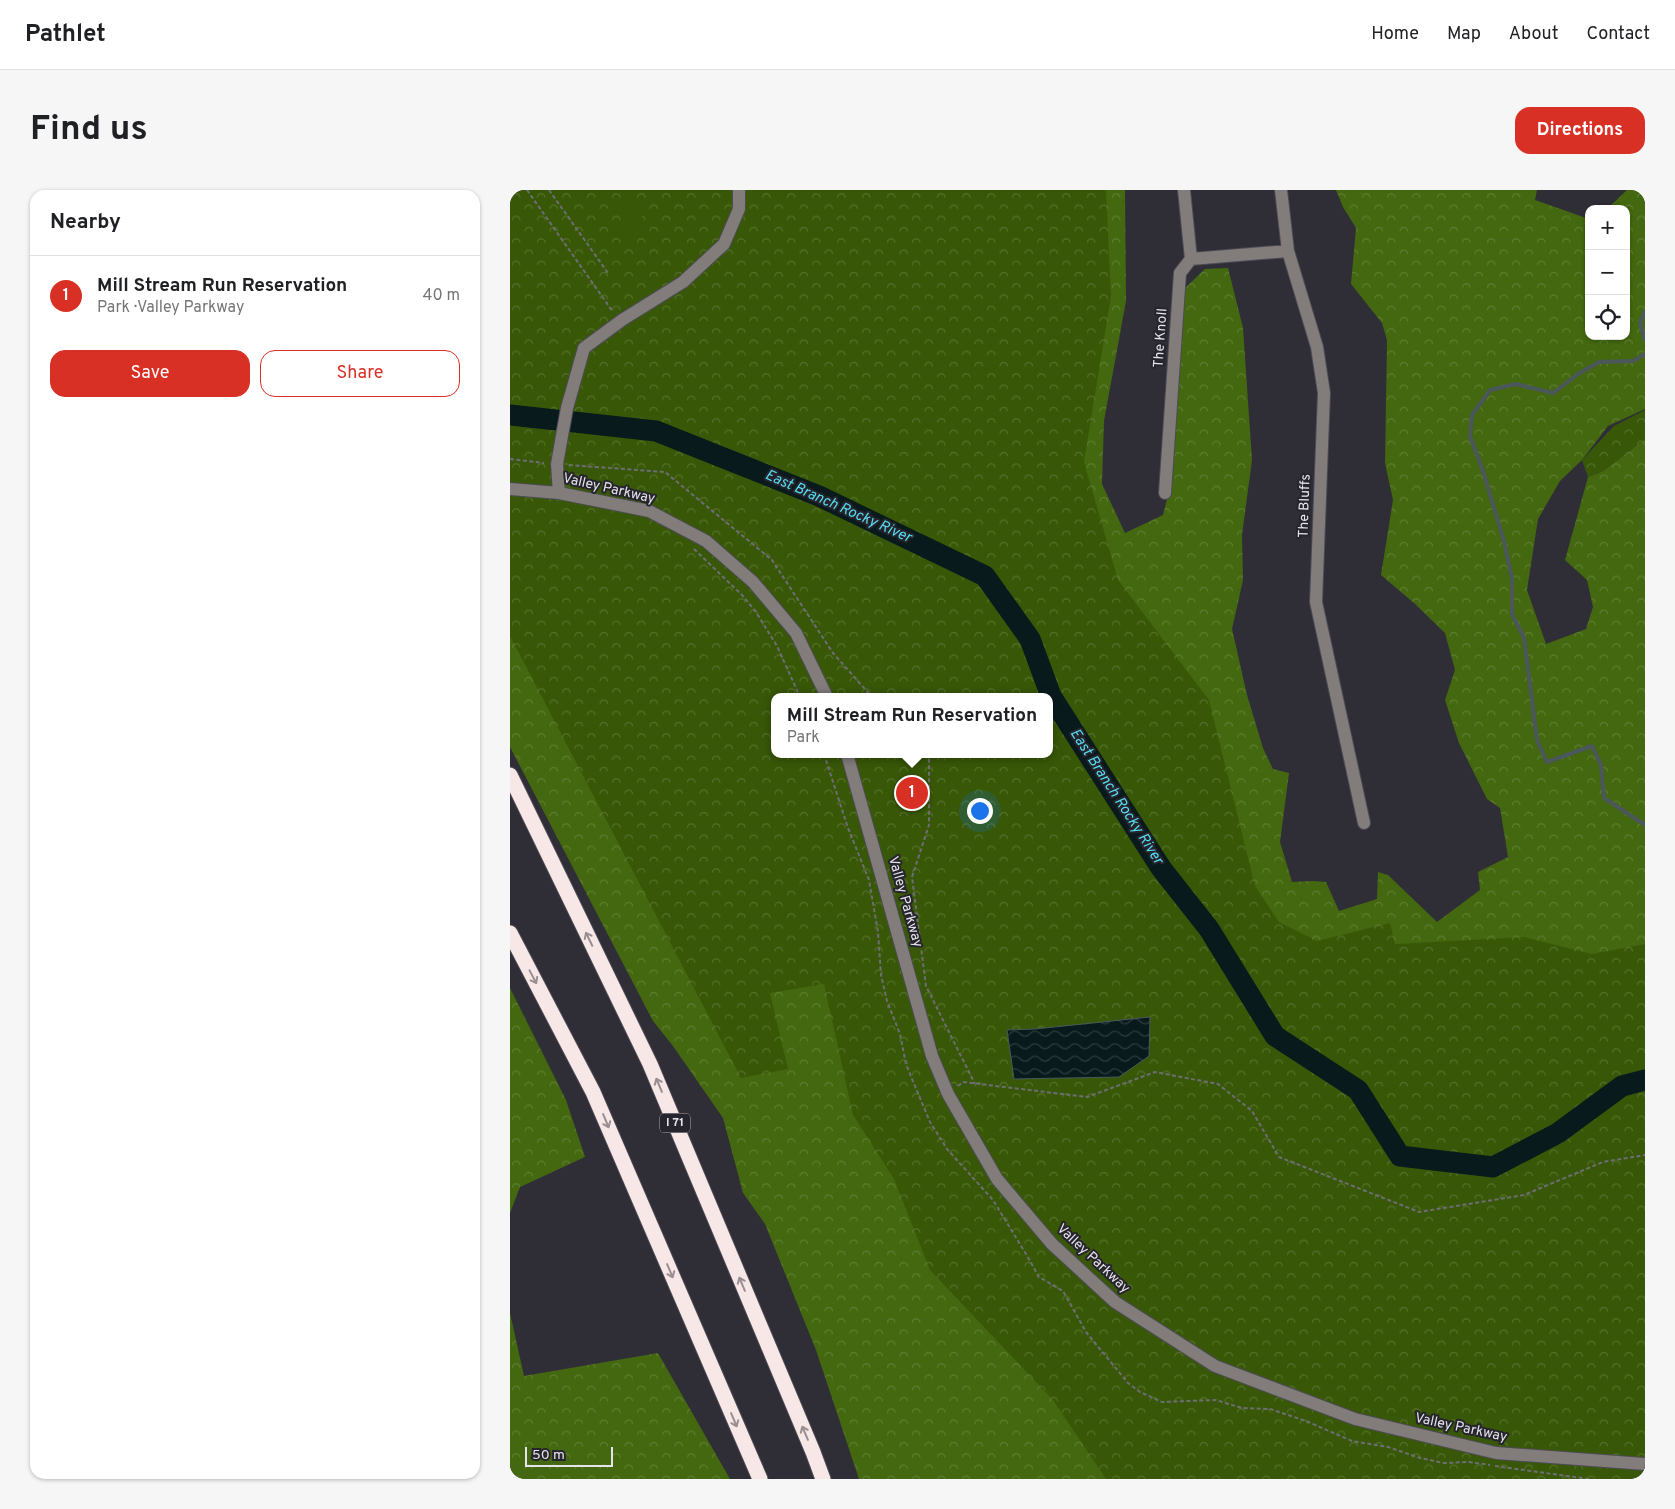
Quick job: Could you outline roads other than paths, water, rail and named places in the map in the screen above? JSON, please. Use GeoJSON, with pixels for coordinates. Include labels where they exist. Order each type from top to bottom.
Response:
{"type":"FeatureCollection","features":[{"type":"Feature","properties":{"kind":"highway","name":"I 71"},"geometry":{"type":"LineString","coordinates":[[510,775],[650,1064],[813,1452],[822,1479]]}},
{"type":"Feature","properties":{"kind":"highway"},"geometry":{"type":"LineString","coordinates":[[510,933],[593,1092],[760,1479]]}},
{"type":"Feature","properties":{"kind":"street"},"geometry":{"type":"LineString","coordinates":[[559,493],[557,464],[567,408],[584,348],[682,282],[724,244],[739,209],[739,190]]}},
{"type":"Feature","properties":{"kind":"street"},"geometry":{"type":"LineString","coordinates":[[1184,190],[1191,259],[1288,251]]}},
{"type":"Feature","properties":{"kind":"street","name":"The Bluffs"},"geometry":{"type":"LineString","coordinates":[[1281,190],[1288,251],[1317,347],[1324,393],[1316,602],[1364,823]]}},
{"type":"Feature","properties":{"kind":"street","name":"The Knoll"},"geometry":{"type":"LineString","coordinates":[[1166,493],[1180,274],[1191,259]]}},
{"type":"Feature","properties":{"kind":"street","name":"Valley Parkway"},"geometry":{"type":"LineString","coordinates":[[510,489],[559,493],[649,511],[706,540],[753,582],[796,633],[824,693]]}},
{"type":"Feature","properties":{"kind":"street","name":"Valley Parkway"},"geometry":{"type":"LineString","coordinates":[[848,758],[932,1056],[948,1094],[997,1179],[1052,1244],[1115,1302],[1215,1366],[1355,1420],[1496,1453],[1645,1464]]}},
{"type":"Feature","properties":{"kind":"water"},"geometry":{"type":"Polygon","coordinates":[[[1150,1017],[1149,1056],[1119,1077],[1014,1079],[1007,1030],[1035,1029],[1150,1017]]]}},
{"type":"Feature","properties":{"kind":"waterway"},"geometry":{"type":"LineString","coordinates":[[1645,311],[1640,323],[1645,340]]}},
{"type":"Feature","properties":{"kind":"waterway"},"geometry":{"type":"LineString","coordinates":[[1645,354],[1633,361],[1599,362],[1578,374],[1553,393],[1516,384],[1490,390],[1472,415],[1470,436],[1484,474],[1504,541],[1512,579],[1512,614],[1524,638],[1537,740],[1547,762],[1592,746],[1601,765],[1604,798],[1645,825]]}},
{"type":"Feature","properties":{"kind":"waterway","name":"East Branch Rocky River"},"geometry":{"type":"LineString","coordinates":[[510,415],[656,431],[819,496],[985,576],[1030,639],[1050,693]]}},
{"type":"Feature","properties":{"kind":"waterway","name":"East Branch Rocky River"},"geometry":{"type":"LineString","coordinates":[[1053,699],[1161,868],[1209,929],[1275,1036],[1358,1090],[1400,1156],[1493,1167],[1558,1133],[1622,1086],[1645,1080]]}},
{"type":"Feature","properties":{"kind":"place","name":"Mill Stream Run Reservation"},"geometry":{"type":"Point","coordinates":[912,793]}}]}
